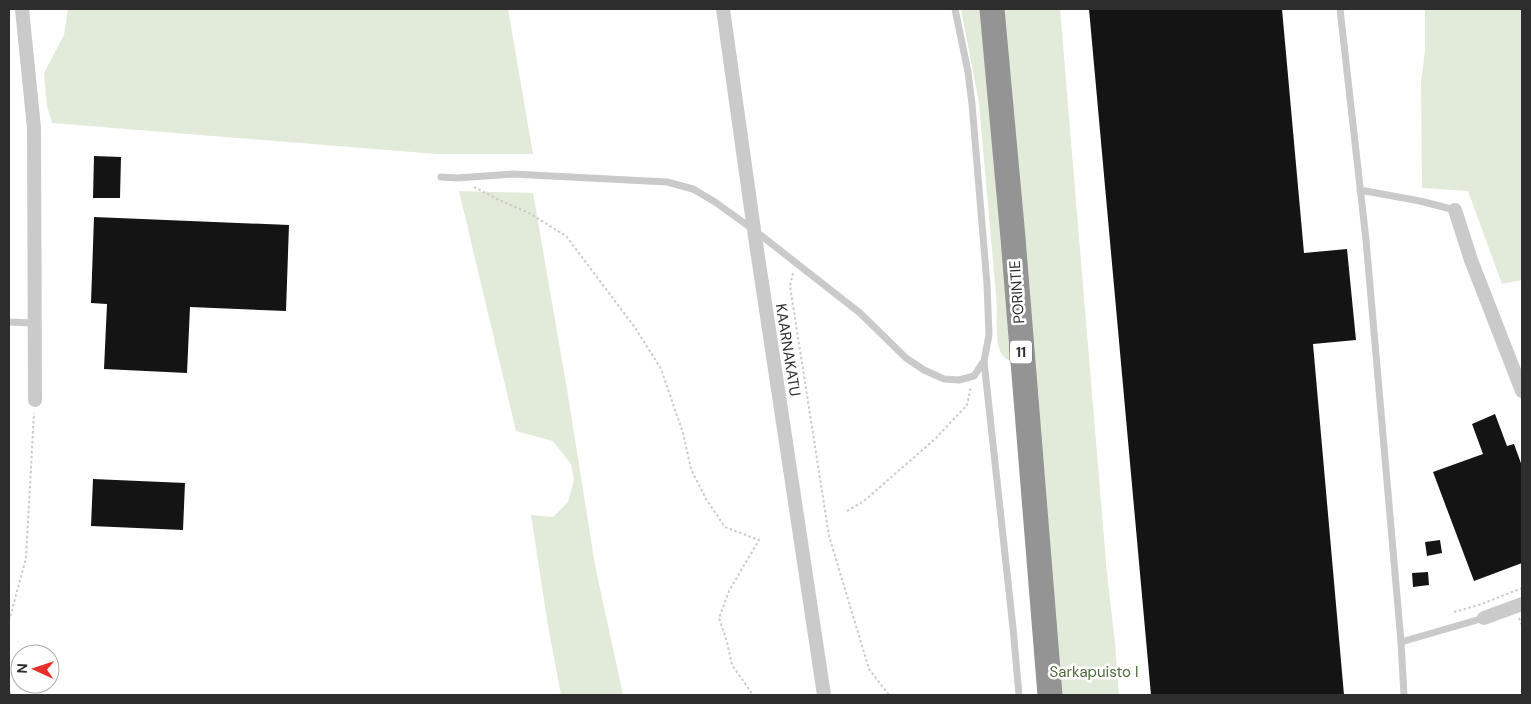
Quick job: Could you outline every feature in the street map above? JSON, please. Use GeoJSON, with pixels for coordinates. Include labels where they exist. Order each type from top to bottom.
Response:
{"type":"FeatureCollection","features":[{"type":"Feature","properties":{"kind":"highway","name":"PORINTIE"},"geometry":{"type":"LineString","coordinates":[[992,9],[1050,695]]}},
{"type":"Feature","properties":{"kind":"street"},"geometry":{"type":"LineString","coordinates":[[22,9],[34,128],[34,400]]}},
{"type":"Feature","properties":{"kind":"street","name":"KAARNAKATU"},"geometry":{"type":"LineString","coordinates":[[723,9],[754,230],[824,695]]}},
{"type":"Feature","properties":{"kind":"street"},"geometry":{"type":"LineString","coordinates":[[1455,210],[1471,260],[1522,392]]}},
{"type":"Feature","properties":{"kind":"street"},"geometry":{"type":"LineString","coordinates":[[1484,618],[1522,604]]}},
{"type":"Feature","properties":{"kind":"lane"},"geometry":{"type":"LineString","coordinates":[[955,9],[972,104],[987,284],[989,335],[984,361],[1013,628],[1018,695]]}},
{"type":"Feature","properties":{"kind":"lane"},"geometry":{"type":"LineString","coordinates":[[1340,9],[1360,190],[1401,642],[1404,695]]}},
{"type":"Feature","properties":{"kind":"lane"},"geometry":{"type":"LineString","coordinates":[[441,177],[457,178],[512,174],[667,182],[693,189],[754,230],[860,313],[906,358],[924,370],[944,379],[959,380],[974,376],[984,361]]}},
{"type":"Feature","properties":{"kind":"lane"},"geometry":{"type":"LineString","coordinates":[[1360,190],[1420,201],[1455,210]]}},
{"type":"Feature","properties":{"kind":"lane"},"geometry":{"type":"LineString","coordinates":[[9,322],[33,323]]}},
{"type":"Feature","properties":{"kind":"lane"},"geometry":{"type":"LineString","coordinates":[[1401,642],[1484,618]]}},
{"type":"Feature","properties":{"kind":"path"},"geometry":{"type":"LineString","coordinates":[[457,178],[529,213],[566,236],[636,330],[661,369],[684,433],[691,469],[706,499],[725,527],[759,540],[729,591],[719,618],[732,665],[753,695]]}},
{"type":"Feature","properties":{"kind":"path"},"geometry":{"type":"LineString","coordinates":[[796,263],[790,286],[830,536],[869,669],[889,695]]}},
{"type":"Feature","properties":{"kind":"path"},"geometry":{"type":"LineString","coordinates":[[847,511],[864,501],[936,439],[967,404],[974,376]]}},
{"type":"Feature","properties":{"kind":"path"},"geometry":{"type":"LineString","coordinates":[[9,621],[26,558],[34,400]]}},
{"type":"Feature","properties":{"kind":"path"},"geometry":{"type":"LineString","coordinates":[[1454,612],[1479,605],[1522,588]]}},
{"type":"Feature","properties":{"kind":"path"},"geometry":{"type":"LineString","coordinates":[[9,692],[13,695]]}},
{"type":"Feature","properties":{"kind":"green space"},"geometry":{"type":"Polygon","coordinates":[[[68,9],[508,9],[533,154],[437,154],[52,123],[47,106],[44,73],[64,35],[68,9]]]}},
{"type":"Feature","properties":{"kind":"green space"},"geometry":{"type":"Polygon","coordinates":[[[961,9],[984,9],[1016,363],[1005,358],[999,348],[979,103],[961,9]]]}},
{"type":"Feature","properties":{"kind":"green space","name":"Sarkapuisto I"},"geometry":{"type":"Polygon","coordinates":[[[1002,9],[1060,9],[1107,574],[1119,695],[1060,695],[1002,9]]]}},
{"type":"Feature","properties":{"kind":"green space"},"geometry":{"type":"Polygon","coordinates":[[[1425,9],[1522,9],[1522,280],[1502,284],[1468,191],[1422,188],[1421,82],[1425,51],[1425,9]]]}},
{"type":"Feature","properties":{"kind":"green space"},"geometry":{"type":"Polygon","coordinates":[[[459,191],[533,193],[595,565],[623,695],[561,695],[531,515],[553,517],[568,502],[574,480],[571,464],[553,441],[516,431],[459,191]]]}},
{"type":"Feature","properties":{"kind":"building"},"geometry":{"type":"Polygon","coordinates":[[[1089,9],[1282,9],[1304,253],[1347,249],[1356,340],[1313,344],[1344,695],[1151,695],[1089,9]]]}},
{"type":"Feature","properties":{"kind":"building"},"geometry":{"type":"Polygon","coordinates":[[[94,156],[121,157],[120,198],[93,198],[94,156]]]}},
{"type":"Feature","properties":{"kind":"building"},"geometry":{"type":"Polygon","coordinates":[[[94,217],[289,225],[286,311],[190,307],[187,373],[104,369],[107,304],[91,303],[94,217]]]}},
{"type":"Feature","properties":{"kind":"building"},"geometry":{"type":"Polygon","coordinates":[[[1495,414],[1507,446],[1514,444],[1522,466],[1522,563],[1474,581],[1433,472],[1483,454],[1472,424],[1495,414]]]}},
{"type":"Feature","properties":{"kind":"building"},"geometry":{"type":"Polygon","coordinates":[[[93,479],[185,483],[183,530],[91,526],[93,479]]]}},
{"type":"Feature","properties":{"kind":"building"},"geometry":{"type":"Polygon","coordinates":[[[1440,540],[1442,553],[1427,556],[1425,542],[1440,540]]]}},
{"type":"Feature","properties":{"kind":"building"},"geometry":{"type":"Polygon","coordinates":[[[1428,572],[1429,585],[1413,587],[1412,573],[1428,572]]]}}]}
